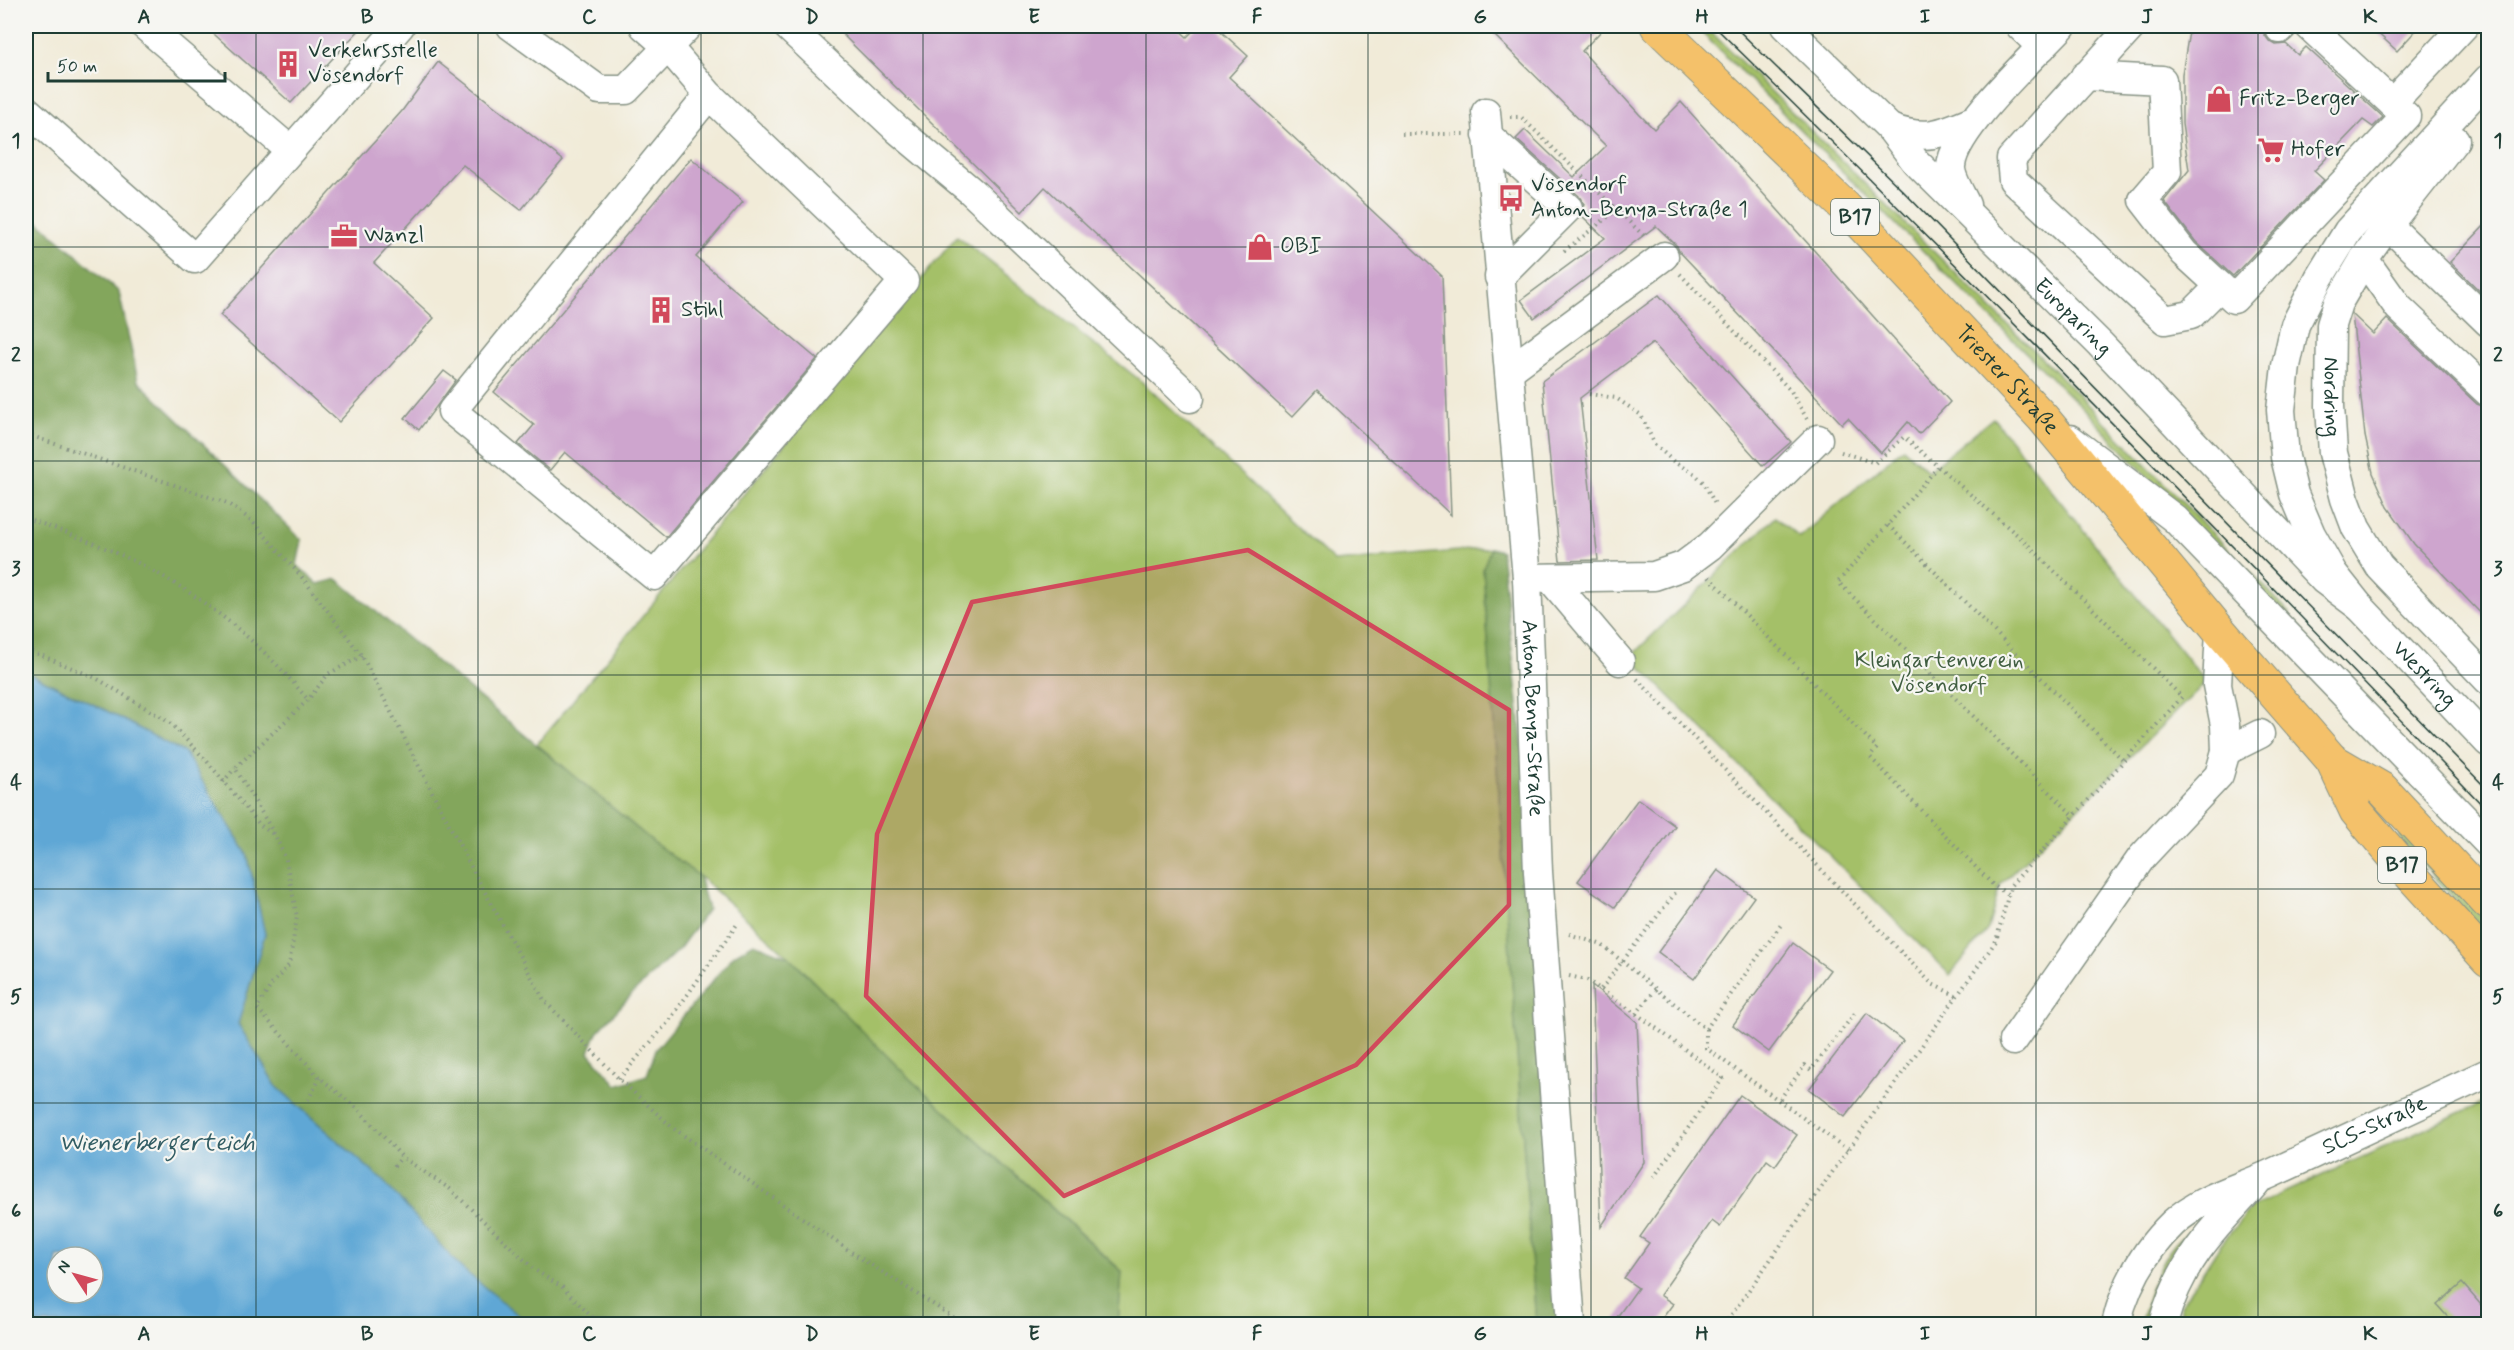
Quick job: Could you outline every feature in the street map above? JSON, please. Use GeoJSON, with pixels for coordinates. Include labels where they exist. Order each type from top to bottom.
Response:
{"type":"FeatureCollection","features":[{"type":"Feature","properties":{"kind":"main road","name":"Triester Straße"},"geometry":{"type":"LineString","coordinates":[[1657,26],[1845,207],[2043,418],[2220,631],[2332,760],[2356,811],[2397,860],[2488,960]]}},
{"type":"Feature","properties":{"kind":"main road","name":"Triester Straße"},"geometry":{"type":"LineString","coordinates":[[2332,760],[2382,789],[2488,903]]}},
{"type":"Feature","properties":{"kind":"street"},"geometry":{"type":"LineString","coordinates":[[145,26],[290,150]]}},
{"type":"Feature","properties":{"kind":"street"},"geometry":{"type":"LineString","coordinates":[[26,110],[195,259],[400,26]]}},
{"type":"Feature","properties":{"kind":"street"},"geometry":{"type":"LineString","coordinates":[[511,26],[600,90],[626,90],[688,26]]}},
{"type":"Feature","properties":{"kind":"street"},"geometry":{"type":"LineString","coordinates":[[644,26],[668,47],[709,95],[904,281],[654,576],[452,411],[709,95]]}},
{"type":"Feature","properties":{"kind":"street"},"geometry":{"type":"LineString","coordinates":[[788,26],[898,130],[971,190],[1190,398]]}},
{"type":"Feature","properties":{"kind":"street","name":"Europaring"},"geometry":{"type":"LineString","coordinates":[[1785,26],[1890,128],[1915,161],[2100,344],[2324,580],[2360,608]]}},
{"type":"Feature","properties":{"kind":"street"},"geometry":{"type":"LineString","coordinates":[[2020,26],[2042,47]]}},
{"type":"Feature","properties":{"kind":"street"},"geometry":{"type":"LineString","coordinates":[[1970,215],[1950,168],[1955,148],[1973,120],[2062,26]]}},
{"type":"Feature","properties":{"kind":"street"},"geometry":{"type":"LineString","coordinates":[[2132,26],[2011,159],[2013,180],[2165,320],[2191,315],[2220,286]]}},
{"type":"Feature","properties":{"kind":"street"},"geometry":{"type":"LineString","coordinates":[[2085,76],[2162,80],[2167,172],[2143,201],[2184,253],[2234,299],[2406,116],[2309,26]]}},
{"type":"Feature","properties":{"kind":"street"},"geometry":{"type":"LineString","coordinates":[[2392,103],[2464,26]]}},
{"type":"Feature","properties":{"kind":"street","name":"Nordring"},"geometry":{"type":"LineString","coordinates":[[2360,608],[2332,573],[2311,534],[2294,494],[2285,457],[2281,410],[2286,366],[2295,325],[2319,278],[2349,231],[2488,80]]}},
{"type":"Feature","properties":{"kind":"street","name":"Nordring"},"geometry":{"type":"LineString","coordinates":[[2468,101],[2455,141],[2388,225],[2364,259],[2338,303],[2331,325],[2330,406],[2333,453],[2345,499],[2356,528],[2379,566],[2488,680]]}},
{"type":"Feature","properties":{"kind":"street"},"geometry":{"type":"LineString","coordinates":[[1890,128],[1906,134],[1925,136],[1941,134],[1973,120]]}},
{"type":"Feature","properties":{"kind":"street"},"geometry":{"type":"LineString","coordinates":[[1487,123],[1568,208],[1499,277]]}},
{"type":"Feature","properties":{"kind":"street","name":"Anton Benya-Straße"},"geometry":{"type":"LineString","coordinates":[[1487,123],[1499,277],[1539,578],[1542,931],[1571,1324]]}},
{"type":"Feature","properties":{"kind":"street"},"geometry":{"type":"LineString","coordinates":[[2388,225],[2488,322]]}},
{"type":"Feature","properties":{"kind":"street"},"geometry":{"type":"LineString","coordinates":[[1510,370],[1664,256]]}},
{"type":"Feature","properties":{"kind":"street"},"geometry":{"type":"LineString","coordinates":[[2364,259],[2398,307],[2488,392]]}},
{"type":"Feature","properties":{"kind":"street"},"geometry":{"type":"LineString","coordinates":[[2338,303],[2366,294],[2398,307]]}},
{"type":"Feature","properties":{"kind":"street"},"geometry":{"type":"LineString","coordinates":[[2043,418],[2175,519],[2488,843]]}},
{"type":"Feature","properties":{"kind":"street"},"geometry":{"type":"LineString","coordinates":[[1539,578],[1654,576],[1683,566],[1710,546],[1818,439]]}},
{"type":"Feature","properties":{"kind":"street"},"geometry":{"type":"LineString","coordinates":[[1539,578],[1620,661]]}},
{"type":"Feature","properties":{"kind":"street","name":"Westring"},"geometry":{"type":"LineString","coordinates":[[2360,608],[2488,742]]}},
{"type":"Feature","properties":{"kind":"street"},"geometry":{"type":"LineString","coordinates":[[2013,1041],[2142,857],[2219,775],[2226,752],[2225,725],[2217,685],[2220,631]]}},
{"type":"Feature","properties":{"kind":"street"},"geometry":{"type":"LineString","coordinates":[[2226,752],[2260,734]]}},
{"type":"Feature","properties":{"kind":"street","name":"SCS-Straße"},"geometry":{"type":"LineString","coordinates":[[2116,1324],[2125,1294],[2138,1268],[2154,1243],[2175,1222],[2220,1194],[2260,1179],[2488,1073]]}},
{"type":"Feature","properties":{"kind":"street","name":"SCS-Straße"},"geometry":{"type":"LineString","coordinates":[[2163,1324],[2169,1299],[2184,1268],[2260,1179]]}},
{"type":"Feature","properties":{"kind":"path"},"geometry":{"type":"LineString","coordinates":[[1402,134],[1487,123]]}},
{"type":"Feature","properties":{"kind":"path"},"geometry":{"type":"LineString","coordinates":[[1589,394],[1616,398],[1641,415],[1655,445],[1704,483],[1726,530]]}},
{"type":"Feature","properties":{"kind":"path"},"geometry":{"type":"LineString","coordinates":[[26,434],[227,503],[251,520],[301,576],[362,656],[469,863],[544,1000],[619,1079],[673,1128],[851,1252],[964,1324]]}},
{"type":"Feature","properties":{"kind":"path"},"geometry":{"type":"LineString","coordinates":[[1730,1324],[1727,1321],[1996,941],[2011,885],[2182,697],[2023,540],[1904,437],[1875,463],[1837,451],[1818,439]]}},
{"type":"Feature","properties":{"kind":"path"},"geometry":{"type":"LineString","coordinates":[[1938,467],[1838,582],[2074,816]]}},
{"type":"Feature","properties":{"kind":"path"},"geometry":{"type":"LineString","coordinates":[[26,518],[70,534],[155,571],[183,588],[247,636],[290,678],[308,700]]}},
{"type":"Feature","properties":{"kind":"path"},"geometry":{"type":"LineString","coordinates":[[1888,525],[2124,761]]}},
{"type":"Feature","properties":{"kind":"path"},"geometry":{"type":"LineString","coordinates":[[1691,560],[1876,748],[1870,757],[1994,886],[2009,895]]}},
{"type":"Feature","properties":{"kind":"path"},"geometry":{"type":"LineString","coordinates":[[26,649],[96,678],[169,722],[260,825],[275,835]]}},
{"type":"Feature","properties":{"kind":"path"},"geometry":{"type":"LineString","coordinates":[[223,782],[308,700],[328,674],[362,656]]}},
{"type":"Feature","properties":{"kind":"path"},"geometry":{"type":"LineString","coordinates":[[1620,661],[1932,984],[1957,996]]}},
{"type":"Feature","properties":{"kind":"path"},"geometry":{"type":"LineString","coordinates":[[235,768],[275,835],[286,860],[297,917],[289,965],[272,984],[257,1008],[320,1078],[357,1109],[402,1157],[450,1189],[535,1270],[562,1287],[599,1324]]}},
{"type":"Feature","properties":{"kind":"path"},"geometry":{"type":"LineString","coordinates":[[1601,989],[1676,892]]}},
{"type":"Feature","properties":{"kind":"path"},"geometry":{"type":"LineString","coordinates":[[1783,922],[1706,1029],[1706,1048],[1848,1150]]}},
{"type":"Feature","properties":{"kind":"path"},"geometry":{"type":"LineString","coordinates":[[619,1079],[676,1012],[738,923]]}},
{"type":"Feature","properties":{"kind":"path"},"geometry":{"type":"LineString","coordinates":[[1542,931],[1577,935],[1602,945],[1706,1029]]}},
{"type":"Feature","properties":{"kind":"path"},"geometry":{"type":"LineString","coordinates":[[1545,971],[1587,980],[1723,1078],[1652,1180]]}},
{"type":"Feature","properties":{"kind":"path"},"geometry":{"type":"LineString","coordinates":[[1636,1014],[1656,988]]}},
{"type":"Feature","properties":{"kind":"path"},"geometry":{"type":"LineString","coordinates":[[1780,1099],[1805,1065],[1811,1070],[1855,1012]]}},
{"type":"Feature","properties":{"kind":"path"},"geometry":{"type":"LineString","coordinates":[[308,1100],[320,1078]]}},
{"type":"Feature","properties":{"kind":"path"},"geometry":{"type":"LineString","coordinates":[[394,1166],[402,1157]]}},
{"type":"Feature","properties":{"kind":"highlighted area"},"geometry":{"type":"Polygon","coordinates":[[[1248,550],[1509,710],[1509,905],[1356,1065],[1064,1196],[866,996],[877,834],[972,602],[1248,550]]]}},
{"type":"Feature","properties":{"kind":"green space"},"geometry":{"type":"Polygon","coordinates":[[[1695,26],[1705,26],[2060,376],[2290,613],[2284,619],[2077,403],[1695,26]]]}},
{"type":"Feature","properties":{"kind":"green space"},"geometry":{"type":"Polygon","coordinates":[[[26,211],[119,292],[138,381],[302,540],[297,565],[318,584],[337,579],[657,845],[699,876],[708,909],[680,948],[597,1032],[589,1052],[617,1085],[647,1075],[656,1049],[734,955],[754,943],[789,957],[909,1078],[1122,1272],[1118,1324],[529,1324],[460,1267],[383,1181],[276,1086],[238,1024],[265,934],[247,854],[185,753],[103,709],[26,672],[26,211]]]}},
{"type":"Feature","properties":{"kind":"green space"},"geometry":{"type":"Polygon","coordinates":[[[957,236],[1141,381],[1335,562],[1491,548],[1483,568],[1536,1324],[1118,1324],[1122,1271],[909,1078],[789,957],[699,876],[657,845],[537,744],[957,236]]]}},
{"type":"Feature","properties":{"kind":"green space","name":"Kleingartenverein Vösendorf"},"geometry":{"type":"Polygon","coordinates":[[[1993,418],[2206,682],[2000,885],[1988,929],[1950,975],[1630,657],[1775,517],[1799,537],[1903,448],[1928,471],[1993,418]]]}},
{"type":"Feature","properties":{"kind":"green space"},"geometry":{"type":"Polygon","coordinates":[[[1491,548],[1501,551],[1523,748],[1561,1324],[1536,1324],[1483,568],[1491,548]]]}},
{"type":"Feature","properties":{"kind":"green space"},"geometry":{"type":"Polygon","coordinates":[[[2402,833],[2488,923],[2488,936],[2398,837],[2402,833]]]}},
{"type":"Feature","properties":{"kind":"green space"},"geometry":{"type":"Polygon","coordinates":[[[2488,1100],[2488,1324],[2179,1324],[2180,1307],[2216,1251],[2250,1208],[2488,1100]]]}},
{"type":"Feature","properties":{"kind":"green space"},"geometry":{"type":"Polygon","coordinates":[[[2189,1233],[2191,1235],[2163,1280],[2148,1324],[2140,1324],[2163,1261],[2179,1240],[2189,1233]]]}},
{"type":"Feature","properties":{"kind":"water","name":"Wienerbergerteich"},"geometry":{"type":"Polygon","coordinates":[[[26,672],[103,709],[185,753],[247,854],[265,934],[238,1024],[276,1086],[383,1181],[460,1267],[529,1324],[26,1324],[26,672]]]}},
{"type":"Feature","properties":{"kind":"building","name":"Verkehrsstelle Vösendorf"},"geometry":{"type":"Polygon","coordinates":[[[205,26],[363,26],[291,103],[205,26]]]}},
{"type":"Feature","properties":{"kind":"building","name":"OBI"},"geometry":{"type":"Polygon","coordinates":[[[834,26],[1175,26],[1187,37],[1198,26],[1215,26],[1248,56],[1229,77],[1442,276],[1451,515],[1317,390],[1292,417],[1045,187],[1022,212],[834,26]]]}},
{"type":"Feature","properties":{"kind":"building"},"geometry":{"type":"Polygon","coordinates":[[[1485,26],[1606,26],[1582,51],[1639,114],[1654,129],[1681,102],[1950,402],[1919,434],[1908,422],[1881,453],[1848,418],[1842,424],[1656,226],[1534,318],[1521,300],[1605,238],[1582,216],[1584,204],[1579,196],[1516,139],[1525,130],[1574,177],[1606,146],[1485,26]]]}},
{"type":"Feature","properties":{"kind":"building","name":"Hofer"},"geometry":{"type":"Polygon","coordinates":[[[2190,26],[2264,26],[2264,34],[2269,41],[2276,45],[2286,44],[2298,55],[2306,47],[2383,117],[2373,127],[2363,120],[2314,171],[2324,180],[2233,276],[2196,242],[2164,201],[2189,170],[2182,124],[2182,74],[2190,26]]]}},
{"type":"Feature","properties":{"kind":"building"},"geometry":{"type":"Polygon","coordinates":[[[2370,26],[2420,26],[2397,51],[2370,26]]]}},
{"type":"Feature","properties":{"kind":"building","name":"Wanzl"},"geometry":{"type":"Polygon","coordinates":[[[438,62],[563,160],[521,210],[463,165],[374,263],[434,318],[339,422],[220,315],[402,111],[438,62]]]}},
{"type":"Feature","properties":{"kind":"building","name":"Stihl"},"geometry":{"type":"Polygon","coordinates":[[[691,158],[743,202],[696,257],[817,359],[666,537],[565,452],[550,470],[518,444],[534,425],[494,392],[691,158]]]}},
{"type":"Feature","properties":{"kind":"building"},"geometry":{"type":"Polygon","coordinates":[[[2488,222],[2488,299],[2450,262],[2488,222]]]}},
{"type":"Feature","properties":{"kind":"building"},"geometry":{"type":"Polygon","coordinates":[[[1659,295],[1791,442],[1763,466],[1653,343],[1580,398],[1598,560],[1560,561],[1542,381],[1659,295]]]}},
{"type":"Feature","properties":{"kind":"building"},"geometry":{"type":"Polygon","coordinates":[[[2352,314],[2373,334],[2387,319],[2477,404],[2488,408],[2488,621],[2414,544],[2388,507],[2373,473],[2365,436],[2352,314]]]}},
{"type":"Feature","properties":{"kind":"building"},"geometry":{"type":"Polygon","coordinates":[[[444,371],[456,380],[419,430],[405,418],[444,371]]]}},
{"type":"Feature","properties":{"kind":"building"},"geometry":{"type":"Polygon","coordinates":[[[1638,799],[1675,826],[1615,907],[1578,881],[1638,799]]]}},
{"type":"Feature","properties":{"kind":"building"},"geometry":{"type":"Polygon","coordinates":[[[1718,870],[1754,897],[1694,979],[1658,952],[1718,870]]]}},
{"type":"Feature","properties":{"kind":"building"},"geometry":{"type":"Polygon","coordinates":[[[1793,943],[1830,970],[1769,1052],[1733,1025],[1793,943]]]}},
{"type":"Feature","properties":{"kind":"building"},"geometry":{"type":"Polygon","coordinates":[[[1592,985],[1637,1022],[1644,1162],[1601,1227],[1592,985]]]}},
{"type":"Feature","properties":{"kind":"building"},"geometry":{"type":"Polygon","coordinates":[[[1867,1013],[1903,1041],[1845,1117],[1809,1089],[1867,1013]]]}},
{"type":"Feature","properties":{"kind":"building"},"geometry":{"type":"Polygon","coordinates":[[[1740,1095],[1797,1135],[1775,1166],[1767,1160],[1720,1227],[1712,1221],[1660,1295],[1673,1304],[1658,1324],[1612,1324],[1638,1288],[1624,1278],[1649,1243],[1640,1237],[1740,1095]]]}},
{"type":"Feature","properties":{"kind":"building"},"geometry":{"type":"Polygon","coordinates":[[[2462,1283],[2488,1313],[2488,1324],[2454,1324],[2437,1305],[2462,1283]]]}},
{"type":"Feature","properties":{"kind":"tram line"},"geometry":{"type":"LineString","coordinates":[[1714,26],[2104,415],[2488,811]]}},
{"type":"Feature","properties":{"kind":"tram line"},"geometry":{"type":"LineString","coordinates":[[1734,26],[1903,191],[2488,790]]}},
{"type":"Feature","properties":{"kind":"place","name":"Verkehrsstelle Vösendorf"},"geometry":{"type":"Point","coordinates":[288,64]}},
{"type":"Feature","properties":{"kind":"place","name":"Fritz-Berger"},"geometry":{"type":"Point","coordinates":[2219,99]}},
{"type":"Feature","properties":{"kind":"place","name":"Hofer"},"geometry":{"type":"Point","coordinates":[2271,150]}},
{"type":"Feature","properties":{"kind":"place","name":"Vösendorf Anton-Benya-Straße 1"},"geometry":{"type":"Point","coordinates":[1511,198]}},
{"type":"Feature","properties":{"kind":"place","name":"Wanzl"},"geometry":{"type":"Point","coordinates":[344,236]}},
{"type":"Feature","properties":{"kind":"place","name":"OBI"},"geometry":{"type":"Point","coordinates":[1260,247]}},
{"type":"Feature","properties":{"kind":"place","name":"Stihl"},"geometry":{"type":"Point","coordinates":[661,310]}}]}
